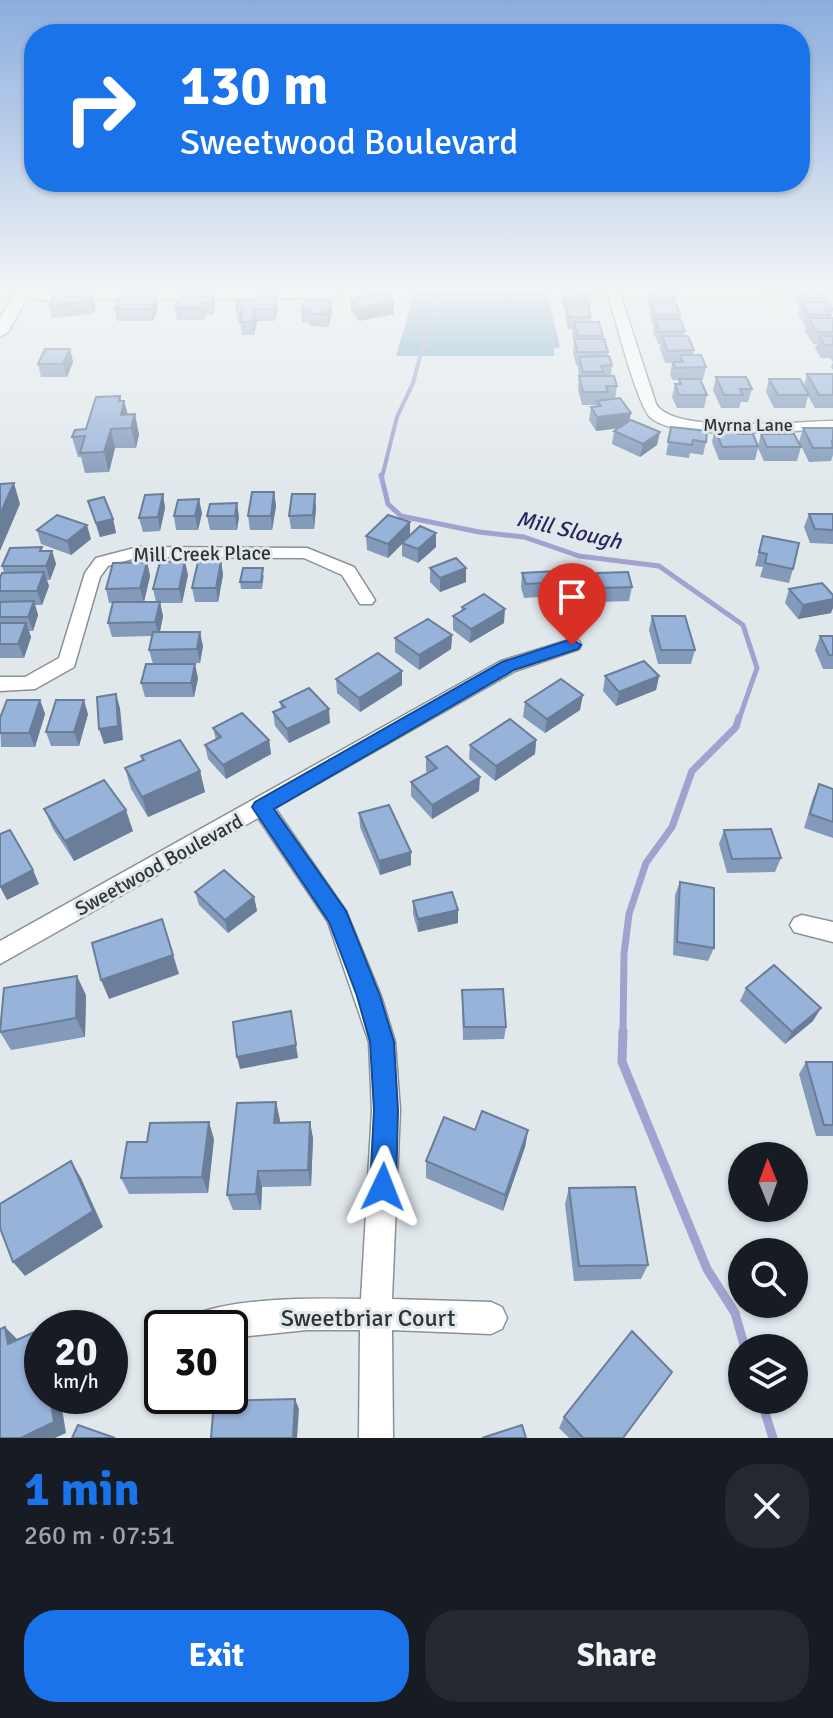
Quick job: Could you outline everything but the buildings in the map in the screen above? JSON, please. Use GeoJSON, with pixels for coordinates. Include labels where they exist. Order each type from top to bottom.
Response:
{"type":"FeatureCollection","features":[{"type":"Feature","properties":{"kind":"street","name":"Myrna Lane"},"geometry":{"type":"LineString","coordinates":[[633,355],[649,404],[663,420],[692,426],[833,425]]}},
{"type":"Feature","properties":{"kind":"street","name":"Mill Creek Place"},"geometry":{"type":"LineString","coordinates":[[0,684],[28,684],[67,662],[91,577],[102,562],[138,552],[307,553],[348,571],[366,600]]}},
{"type":"Feature","properties":{"kind":"street","name":"Sweetwood Boulevard"},"geometry":{"type":"LineString","coordinates":[[0,953],[508,666],[572,645]]}},
{"type":"Feature","properties":{"kind":"street"},"geometry":{"type":"LineString","coordinates":[[262,807],[338,918],[382,1042],[386,1110],[376,1315],[376,1438]]}},
{"type":"Feature","properties":{"kind":"street"},"geometry":{"type":"LineString","coordinates":[[802,925],[833,932]]}},
{"type":"Feature","properties":{"kind":"street","name":"Sweetbriar Court"},"geometry":{"type":"LineString","coordinates":[[248,1319],[376,1315],[491,1318]]}},
{"type":"Feature","properties":{"kind":"shaded area"},"geometry":{"type":"Polygon","coordinates":[[[396,355],[554,355],[554,356],[396,355]]]}},
{"type":"Feature","properties":{"kind":"waterway","name":"Mill Slough"},"geometry":{"type":"LineString","coordinates":[[382,477],[397,417],[413,383],[420,355]]}},
{"type":"Feature","properties":{"kind":"waterway","name":"Mill Slough"},"geometry":{"type":"LineString","coordinates":[[381,475],[388,504],[401,516],[479,532],[524,537],[579,556],[659,566],[743,625],[757,668],[739,719]]}},
{"type":"Feature","properties":{"kind":"waterway","name":"Mill Slough"},"geometry":{"type":"LineString","coordinates":[[623,1033],[624,954],[629,914],[646,863],[672,827],[692,771],[736,727],[739,717]]}},
{"type":"Feature","properties":{"kind":"waterway","name":"Mill Slough"},"geometry":{"type":"LineString","coordinates":[[623,1031],[622,1062],[707,1269],[735,1313],[741,1334]]}},
{"type":"Feature","properties":{"kind":"waterway","name":"Mill Slough"},"geometry":{"type":"LineString","coordinates":[[765,1414],[773,1438]]}},
{"type":"Feature","properties":{"kind":"route"},"geometry":{"type":"LineString","coordinates":[[383,1187],[386,1110],[382,1042],[368,996],[338,918],[262,807],[508,666],[572,645]]}}]}
